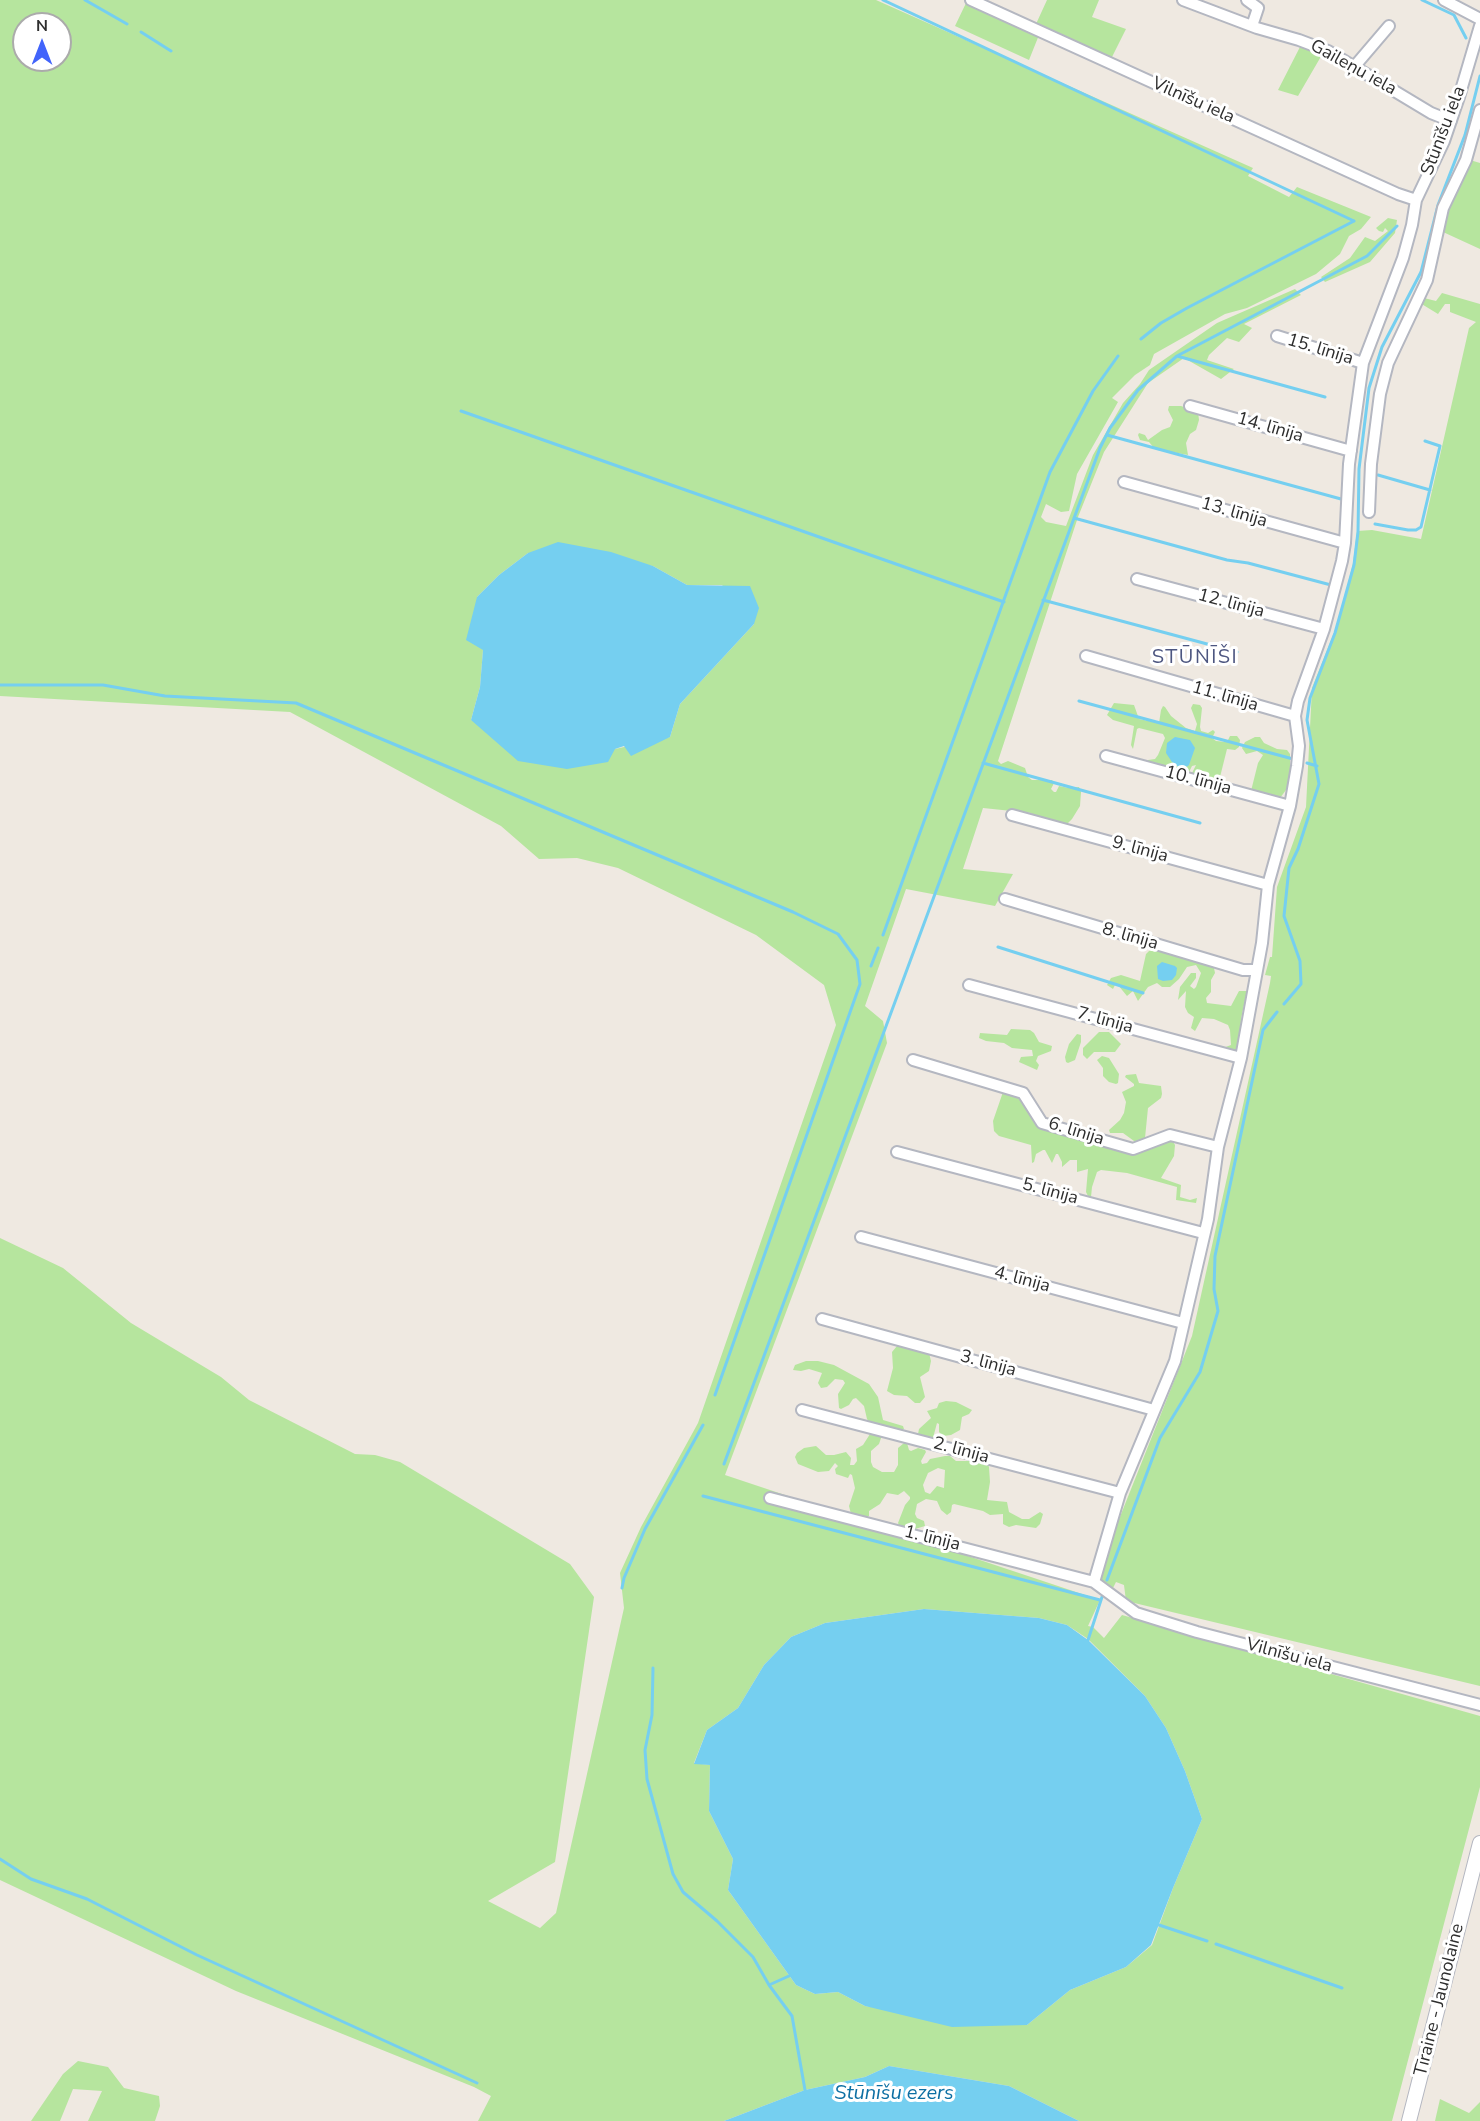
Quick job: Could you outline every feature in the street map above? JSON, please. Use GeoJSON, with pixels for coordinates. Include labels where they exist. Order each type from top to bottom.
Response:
{"type":"FeatureCollection","features":[{"type":"Feature","properties":{"kind":"main road","name":"Tīraine - Jaunolaine"},"geometry":{"type":"LineString","coordinates":[[1409,2121],[1480,1843]]}},
{"type":"Feature","properties":{"kind":"street","name":"Vilnīšu iela"},"geometry":{"type":"LineString","coordinates":[[970,0],[1398,194],[1416,200]]}},
{"type":"Feature","properties":{"kind":"street","name":"Gaileņu iela"},"geometry":{"type":"LineString","coordinates":[[1183,0],[1328,51],[1431,113],[1451,121]]}},
{"type":"Feature","properties":{"kind":"street"},"geometry":{"type":"LineString","coordinates":[[1247,0],[1258,8],[1252,26]]}},
{"type":"Feature","properties":{"kind":"street"},"geometry":{"type":"LineString","coordinates":[[1444,0],[1480,19]]}},
{"type":"Feature","properties":{"kind":"street"},"geometry":{"type":"LineString","coordinates":[[1354,67],[1389,26]]}},
{"type":"Feature","properties":{"kind":"street","name":"Stūnīšu iela"},"geometry":{"type":"LineString","coordinates":[[1295,716],[1338,580],[1345,543],[1351,451],[1363,363],[1403,258],[1416,200],[1451,121],[1480,26]]}},
{"type":"Feature","properties":{"kind":"street"},"geometry":{"type":"LineString","coordinates":[[1369,512],[1371,464],[1380,394],[1388,363],[1427,280],[1443,207],[1467,158],[1480,110]]}},
{"type":"Feature","properties":{"kind":"street","name":"15. līnija"},"geometry":{"type":"LineString","coordinates":[[1277,336],[1363,363]]}},
{"type":"Feature","properties":{"kind":"street","name":"14. līnija"},"geometry":{"type":"LineString","coordinates":[[1190,405],[1351,451]]}},
{"type":"Feature","properties":{"kind":"street","name":"13. līnija"},"geometry":{"type":"LineString","coordinates":[[1124,482],[1345,543]]}},
{"type":"Feature","properties":{"kind":"street","name":"12. līnija"},"geometry":{"type":"LineString","coordinates":[[1137,579],[1324,629]]}},
{"type":"Feature","properties":{"kind":"street","name":"11. līnija"},"geometry":{"type":"LineString","coordinates":[[1086,656],[1295,716]]}},
{"type":"Feature","properties":{"kind":"street"},"geometry":{"type":"LineString","coordinates":[[1094,1582],[1120,1493],[1175,1361],[1208,1219],[1218,1147],[1241,1058],[1257,970],[1268,885],[1290,806],[1299,746],[1295,716]]}},
{"type":"Feature","properties":{"kind":"street","name":"10. līnija"},"geometry":{"type":"LineString","coordinates":[[1106,756],[1290,806]]}},
{"type":"Feature","properties":{"kind":"street","name":"9. līnija"},"geometry":{"type":"LineString","coordinates":[[1012,815],[1268,885]]}},
{"type":"Feature","properties":{"kind":"street","name":"8. līnija"},"geometry":{"type":"LineString","coordinates":[[1005,899],[1243,970],[1257,970]]}},
{"type":"Feature","properties":{"kind":"street","name":"7. līnija"},"geometry":{"type":"LineString","coordinates":[[969,985],[1241,1058]]}},
{"type":"Feature","properties":{"kind":"street","name":"6. līnija"},"geometry":{"type":"LineString","coordinates":[[914,1060],[1023,1093],[1042,1123],[1133,1149],[1170,1135],[1218,1147]]}},
{"type":"Feature","properties":{"kind":"street","name":"5. līnija"},"geometry":{"type":"LineString","coordinates":[[897,1152],[1203,1233]]}},
{"type":"Feature","properties":{"kind":"street","name":"4. līnija"},"geometry":{"type":"LineString","coordinates":[[861,1237],[1183,1323]]}},
{"type":"Feature","properties":{"kind":"street","name":"3. līnija"},"geometry":{"type":"LineString","coordinates":[[822,1319],[1154,1410]]}},
{"type":"Feature","properties":{"kind":"street","name":"2. līnija"},"geometry":{"type":"LineString","coordinates":[[802,1410],[1120,1493]]}},
{"type":"Feature","properties":{"kind":"street","name":"1. līnija"},"geometry":{"type":"LineString","coordinates":[[770,1498],[1094,1582]]}},
{"type":"Feature","properties":{"kind":"street","name":"Vilnīšu iela"},"geometry":{"type":"LineString","coordinates":[[1094,1582],[1136,1613],[1197,1632],[1480,1705]]}},
{"type":"Feature","properties":{"kind":"green space"},"geometry":{"type":"Polygon","coordinates":[[[0,0],[876,0],[1253,168],[1248,176],[1289,197],[1297,187],[1371,217],[1361,229],[1349,236],[1340,254],[1316,274],[1247,308],[1225,314],[1154,354],[1150,365],[1135,375],[1112,398],[1118,402],[1077,474],[1069,511],[1061,512],[1046,504],[1041,517],[1046,522],[1066,526],[1093,455],[1123,403],[1149,370],[1217,323],[1295,289],[1301,295],[1244,324],[1252,328],[1239,342],[1227,338],[1209,355],[1207,360],[1234,369],[1221,379],[1184,358],[1148,383],[1104,452],[1078,517],[998,761],[1001,764],[1008,761],[1025,768],[1028,777],[1032,780],[1052,780],[1054,783],[1051,789],[1054,792],[1059,786],[1079,787],[1080,806],[1065,826],[1031,813],[983,808],[963,869],[1013,874],[995,906],[906,889],[865,1006],[883,1021],[887,1043],[725,1475],[1100,1600],[1088,1626],[1093,1627],[1104,1638],[1122,1615],[1480,1716],[1480,1787],[1392,2121],[1079,2121],[1009,2086],[889,2066],[865,2077],[805,2090],[724,2121],[478,2121],[491,2096],[474,2087],[236,1991],[0,1880],[0,1238],[63,1268],[131,1323],[221,1377],[249,1400],[355,1454],[375,1455],[400,1462],[570,1564],[594,1597],[555,1862],[488,1901],[540,1928],[556,1913],[624,1608],[620,1573],[641,1527],[698,1423],[836,1025],[824,985],[756,935],[618,868],[577,858],[539,859],[501,826],[290,712],[0,696],[0,0]],[[528,553],[499,575],[477,597],[483,650],[480,687],[471,720],[615,749],[670,737],[680,704],[754,624],[722,585],[687,585],[653,566],[528,553]],[[924,1609],[825,1623],[791,1637],[764,1665],[738,1708],[707,1730],[694,1763],[710,1765],[709,1811],[733,1859],[728,1890],[796,1985],[815,1994],[838,1992],[865,2006],[1027,2025],[1070,1990],[1126,1967],[1152,1945],[1202,1819],[1185,1771],[1166,1728],[1145,1696],[1088,1639],[1067,1625],[1039,1618],[924,1609]]]}},
{"type":"Feature","properties":{"kind":"green space"},"geometry":{"type":"Polygon","coordinates":[[[1047,0],[1099,0],[1092,17],[1126,29],[1111,59],[1036,24],[1047,0]]]}},
{"type":"Feature","properties":{"kind":"green space"},"geometry":{"type":"Polygon","coordinates":[[[967,1],[1039,35],[1029,60],[955,26],[967,1]]]}},
{"type":"Feature","properties":{"kind":"green space"},"geometry":{"type":"Polygon","coordinates":[[[1301,45],[1323,53],[1298,96],[1278,90],[1301,45]]]}},
{"type":"Feature","properties":{"kind":"green space"},"geometry":{"type":"Polygon","coordinates":[[[1470,160],[1480,163],[1480,249],[1443,232],[1447,212],[1470,160]]]}},
{"type":"Feature","properties":{"kind":"green space"},"geometry":{"type":"Polygon","coordinates":[[[1388,218],[1397,220],[1395,233],[1370,262],[1325,282],[1321,277],[1350,258],[1365,237],[1375,241],[1388,231],[1385,228],[1383,232],[1379,231],[1376,228],[1388,218]]]}},
{"type":"Feature","properties":{"kind":"green space"},"geometry":{"type":"Polygon","coordinates":[[[1442,293],[1480,304],[1480,1686],[1126,1601],[1124,1585],[1116,1582],[1112,1590],[1094,1582],[1192,1336],[1270,983],[1271,976],[1265,975],[1270,957],[1272,957],[1277,887],[1306,807],[1312,688],[1339,620],[1353,563],[1357,531],[1372,530],[1421,539],[1469,328],[1476,322],[1450,312],[1450,304],[1445,304],[1438,314],[1420,303],[1424,298],[1436,301],[1442,293]]]}},
{"type":"Feature","properties":{"kind":"green space"},"geometry":{"type":"Polygon","coordinates":[[[1169,406],[1181,406],[1198,412],[1199,420],[1196,430],[1190,434],[1186,443],[1188,455],[1155,449],[1149,442],[1140,440],[1138,435],[1139,433],[1145,435],[1148,440],[1170,427],[1173,420],[1168,410],[1169,406]]]}},
{"type":"Feature","properties":{"kind":"green space"},"geometry":{"type":"Polygon","coordinates":[[[1114,703],[1134,705],[1139,719],[1159,723],[1163,706],[1186,728],[1195,731],[1197,724],[1191,708],[1193,704],[1200,705],[1202,708],[1201,731],[1208,733],[1213,730],[1215,732],[1212,738],[1216,741],[1227,742],[1230,736],[1237,736],[1240,740],[1239,747],[1235,750],[1227,749],[1217,782],[1191,775],[1196,765],[1192,766],[1189,772],[1181,774],[1151,765],[1147,762],[1158,755],[1165,738],[1163,734],[1137,729],[1133,749],[1131,745],[1134,726],[1113,720],[1107,715],[1114,703]]]}},
{"type":"Feature","properties":{"kind":"green space"},"geometry":{"type":"Polygon","coordinates":[[[1260,737],[1264,743],[1277,749],[1287,750],[1290,754],[1290,776],[1286,790],[1280,798],[1251,791],[1258,763],[1263,755],[1257,751],[1246,754],[1242,748],[1245,742],[1260,737]]]}},
{"type":"Feature","properties":{"kind":"green space"},"geometry":{"type":"Polygon","coordinates":[[[1151,949],[1196,960],[1214,968],[1211,992],[1206,998],[1207,1003],[1231,1006],[1239,991],[1247,991],[1241,1019],[1240,1042],[1236,1050],[1220,1049],[1231,1045],[1228,1025],[1214,1019],[1202,1018],[1195,1031],[1191,1028],[1194,1017],[1185,1007],[1186,991],[1178,1000],[1180,987],[1191,973],[1196,973],[1196,978],[1190,986],[1194,989],[1196,987],[1201,973],[1196,965],[1187,967],[1170,987],[1162,987],[1157,983],[1148,987],[1138,1001],[1133,991],[1127,996],[1118,985],[1115,985],[1113,989],[1107,985],[1111,978],[1121,975],[1140,981],[1146,954],[1151,949]]]}},
{"type":"Feature","properties":{"kind":"green space"},"geometry":{"type":"Polygon","coordinates":[[[1011,1029],[1030,1030],[1039,1042],[1052,1046],[1051,1051],[1038,1056],[1037,1070],[1019,1062],[1021,1057],[1033,1056],[1032,1050],[1012,1048],[1004,1043],[979,1038],[980,1033],[1007,1035],[1011,1029]]]}},
{"type":"Feature","properties":{"kind":"green space"},"geometry":{"type":"Polygon","coordinates":[[[1099,1032],[1109,1032],[1121,1044],[1115,1052],[1094,1052],[1087,1059],[1083,1055],[1083,1048],[1099,1032]]]}},
{"type":"Feature","properties":{"kind":"green space"},"geometry":{"type":"Polygon","coordinates":[[[1077,1034],[1081,1035],[1081,1042],[1075,1060],[1068,1063],[1065,1057],[1069,1044],[1077,1034]]]}},
{"type":"Feature","properties":{"kind":"green space"},"geometry":{"type":"Polygon","coordinates":[[[1102,1056],[1109,1058],[1119,1074],[1118,1083],[1109,1082],[1103,1076],[1103,1068],[1097,1060],[1102,1056]]]}},
{"type":"Feature","properties":{"kind":"green space"},"geometry":{"type":"Polygon","coordinates":[[[1136,1074],[1139,1083],[1161,1086],[1162,1094],[1161,1098],[1148,1108],[1145,1138],[1139,1141],[1134,1141],[1123,1133],[1110,1133],[1109,1130],[1124,1113],[1126,1102],[1122,1092],[1134,1086],[1125,1077],[1136,1074]]]}},
{"type":"Feature","properties":{"kind":"green space"},"geometry":{"type":"Polygon","coordinates":[[[1003,1092],[1022,1097],[1032,1115],[1137,1151],[1172,1140],[1175,1145],[1174,1156],[1161,1178],[1181,1185],[1180,1197],[1190,1200],[1197,1198],[1196,1203],[1176,1200],[1177,1187],[1127,1173],[1101,1170],[1097,1172],[1089,1198],[1086,1192],[1088,1169],[1077,1172],[1077,1160],[1070,1160],[1062,1167],[1058,1154],[1052,1163],[1043,1150],[1036,1154],[1032,1163],[1031,1145],[999,1136],[994,1131],[993,1121],[1003,1092]]]}},
{"type":"Feature","properties":{"kind":"green space"},"geometry":{"type":"Polygon","coordinates":[[[897,1346],[929,1353],[931,1361],[929,1371],[920,1377],[925,1397],[920,1403],[915,1403],[907,1396],[894,1395],[887,1391],[893,1368],[892,1352],[897,1346]]]}},
{"type":"Feature","properties":{"kind":"green space"},"geometry":{"type":"Polygon","coordinates":[[[806,1361],[834,1365],[869,1384],[878,1397],[883,1420],[903,1426],[904,1429],[900,1431],[872,1426],[867,1419],[864,1406],[856,1398],[849,1405],[839,1408],[838,1394],[845,1383],[843,1380],[835,1379],[827,1387],[821,1388],[818,1383],[822,1373],[809,1369],[793,1370],[795,1365],[806,1361]]]}},
{"type":"Feature","properties":{"kind":"green space"},"geometry":{"type":"Polygon","coordinates":[[[956,1402],[972,1410],[962,1417],[960,1430],[943,1436],[939,1432],[937,1423],[933,1438],[928,1439],[918,1434],[919,1429],[931,1418],[927,1411],[937,1408],[939,1403],[956,1402]]]}},
{"type":"Feature","properties":{"kind":"green space"},"geometry":{"type":"Polygon","coordinates":[[[870,1434],[882,1435],[879,1444],[871,1451],[871,1462],[873,1467],[882,1472],[894,1472],[898,1465],[898,1448],[904,1443],[907,1443],[911,1451],[918,1448],[925,1450],[922,1464],[927,1463],[930,1459],[945,1456],[950,1456],[956,1461],[987,1463],[990,1482],[987,1500],[1007,1502],[1009,1512],[1022,1519],[1029,1519],[1040,1512],[1043,1514],[1040,1524],[1036,1528],[1016,1525],[1009,1527],[1003,1524],[1003,1514],[990,1515],[954,1504],[947,1515],[941,1510],[937,1501],[926,1499],[917,1504],[915,1514],[917,1518],[924,1521],[925,1526],[915,1529],[898,1523],[910,1499],[904,1491],[898,1495],[887,1493],[880,1504],[869,1511],[867,1517],[851,1514],[849,1506],[855,1488],[852,1475],[850,1474],[848,1478],[836,1474],[835,1469],[838,1466],[835,1463],[829,1471],[818,1472],[798,1464],[795,1457],[804,1448],[816,1446],[826,1455],[846,1452],[851,1458],[850,1465],[854,1465],[857,1461],[856,1449],[863,1445],[870,1434]],[[938,1468],[928,1473],[923,1485],[925,1492],[930,1494],[937,1486],[944,1488],[945,1470],[938,1468]]]}},
{"type":"Feature","properties":{"kind":"green space"},"geometry":{"type":"Polygon","coordinates":[[[78,2061],[108,2067],[124,2088],[159,2096],[160,2106],[155,2121],[88,2121],[102,2091],[73,2089],[60,2121],[31,2121],[63,2074],[78,2061]]]}},
{"type":"Feature","properties":{"kind":"green space"},"geometry":{"type":"Polygon","coordinates":[[[1440,2099],[1469,2113],[1480,2102],[1480,2121],[1435,2121],[1440,2099]]]}},
{"type":"Feature","properties":{"kind":"water"},"geometry":{"type":"Polygon","coordinates":[[[558,542],[611,552],[653,566],[687,585],[750,586],[759,608],[754,624],[680,704],[670,737],[631,756],[624,746],[615,749],[608,762],[567,769],[518,761],[471,720],[480,687],[483,650],[466,640],[477,597],[499,575],[528,553],[558,542]]]}},
{"type":"Feature","properties":{"kind":"water"},"geometry":{"type":"Polygon","coordinates":[[[1175,737],[1190,740],[1195,748],[1189,765],[1185,768],[1180,768],[1172,762],[1166,753],[1167,743],[1175,737]]]}},
{"type":"Feature","properties":{"kind":"water"},"geometry":{"type":"Polygon","coordinates":[[[1162,962],[1177,968],[1172,980],[1158,979],[1157,966],[1162,962]]]}},
{"type":"Feature","properties":{"kind":"water"},"geometry":{"type":"Polygon","coordinates":[[[924,1609],[1039,1618],[1067,1625],[1088,1640],[1145,1696],[1166,1728],[1185,1771],[1202,1819],[1151,1945],[1126,1967],[1070,1990],[1027,2025],[952,2027],[865,2006],[838,1992],[815,1994],[796,1985],[728,1890],[733,1859],[709,1811],[710,1765],[694,1764],[707,1730],[738,1708],[764,1665],[791,1637],[825,1623],[924,1609]]]}},
{"type":"Feature","properties":{"kind":"water","name":"Stūnīšu ezers"},"geometry":{"type":"Polygon","coordinates":[[[889,2066],[1009,2086],[1079,2121],[724,2121],[805,2090],[865,2077],[889,2066]]]}},
{"type":"Feature","properties":{"kind":"waterway"},"geometry":{"type":"LineString","coordinates":[[85,0],[127,24]]}},
{"type":"Feature","properties":{"kind":"waterway"},"geometry":{"type":"LineString","coordinates":[[883,0],[1354,221]]}},
{"type":"Feature","properties":{"kind":"waterway"},"geometry":{"type":"LineString","coordinates":[[1422,0],[1454,15],[1466,38]]}},
{"type":"Feature","properties":{"kind":"waterway"},"geometry":{"type":"LineString","coordinates":[[141,32],[171,51]]}},
{"type":"Feature","properties":{"kind":"waterway"},"geometry":{"type":"LineString","coordinates":[[1284,1004],[1301,984],[1300,961],[1284,916],[1289,868],[1298,849],[1319,784],[1307,720],[1310,698],[1335,633],[1354,565],[1358,532],[1359,469],[1369,388],[1382,347],[1421,272],[1438,205],[1465,135],[1480,76]]}},
{"type":"Feature","properties":{"kind":"waterway"},"geometry":{"type":"LineString","coordinates":[[1141,339],[1161,323],[1187,308],[1354,221]]}},
{"type":"Feature","properties":{"kind":"waterway"},"geometry":{"type":"LineString","coordinates":[[724,1464],[1100,448],[1110,428],[1138,390],[1177,356],[1367,256],[1397,226]]}},
{"type":"Feature","properties":{"kind":"waterway"},"geometry":{"type":"LineString","coordinates":[[883,935],[1050,472],[1093,391],[1118,356]]}},
{"type":"Feature","properties":{"kind":"waterway"},"geometry":{"type":"LineString","coordinates":[[1177,356],[1325,397]]}},
{"type":"Feature","properties":{"kind":"waterway"},"geometry":{"type":"LineString","coordinates":[[461,411],[1004,602]]}},
{"type":"Feature","properties":{"kind":"waterway"},"geometry":{"type":"LineString","coordinates":[[1107,435],[1341,499]]}},
{"type":"Feature","properties":{"kind":"waterway"},"geometry":{"type":"LineString","coordinates":[[1375,524],[1408,530],[1421,527],[1440,446],[1425,441]]}},
{"type":"Feature","properties":{"kind":"waterway"},"geometry":{"type":"LineString","coordinates":[[1378,475],[1430,490]]}},
{"type":"Feature","properties":{"kind":"waterway"},"geometry":{"type":"LineString","coordinates":[[1074,518],[1227,560],[1248,563],[1331,585]]}},
{"type":"Feature","properties":{"kind":"waterway"},"geometry":{"type":"LineString","coordinates":[[1043,600],[1237,652]]}},
{"type":"Feature","properties":{"kind":"waterway"},"geometry":{"type":"LineString","coordinates":[[0,685],[103,685],[165,696],[296,703],[793,912],[838,934],[857,960],[860,984],[715,1395]]}},
{"type":"Feature","properties":{"kind":"waterway"},"geometry":{"type":"LineString","coordinates":[[1079,701],[1293,759]]}},
{"type":"Feature","properties":{"kind":"waterway"},"geometry":{"type":"LineString","coordinates":[[983,763],[1200,823]]}},
{"type":"Feature","properties":{"kind":"waterway"},"geometry":{"type":"LineString","coordinates":[[1307,763],[1317,766]]}},
{"type":"Feature","properties":{"kind":"waterway"},"geometry":{"type":"LineString","coordinates":[[998,947],[1143,993]]}},
{"type":"Feature","properties":{"kind":"waterway"},"geometry":{"type":"LineString","coordinates":[[871,966],[878,948]]}},
{"type":"Feature","properties":{"kind":"waterway"},"geometry":{"type":"LineString","coordinates":[[1107,1580],[1160,1438],[1200,1372],[1218,1311],[1214,1289],[1215,1256],[1263,1030],[1277,1012]]}},
{"type":"Feature","properties":{"kind":"waterway"},"geometry":{"type":"LineString","coordinates":[[622,1588],[645,1529],[703,1425]]}},
{"type":"Feature","properties":{"kind":"waterway"},"geometry":{"type":"LineString","coordinates":[[703,1496],[1100,1600]]}},
{"type":"Feature","properties":{"kind":"waterway"},"geometry":{"type":"LineString","coordinates":[[1088,1640],[1102,1597]]}},
{"type":"Feature","properties":{"kind":"waterway"},"geometry":{"type":"LineString","coordinates":[[653,1668],[652,1715],[645,1750],[647,1779],[673,1874],[683,1892],[717,1921],[753,1957],[769,1985]]}},
{"type":"Feature","properties":{"kind":"waterway"},"geometry":{"type":"LineString","coordinates":[[0,1859],[31,1879],[87,1899],[197,1955],[477,2083]]}},
{"type":"Feature","properties":{"kind":"waterway"},"geometry":{"type":"LineString","coordinates":[[1159,1925],[1207,1941]]}},
{"type":"Feature","properties":{"kind":"waterway"},"geometry":{"type":"LineString","coordinates":[[1216,1944],[1342,1988]]}},
{"type":"Feature","properties":{"kind":"waterway"},"geometry":{"type":"LineString","coordinates":[[789,1976],[769,1985],[792,2016],[805,2090]]}},
{"type":"Feature","properties":{"kind":"district","name":"STŪNĪŠI"},"geometry":{"type":"Point","coordinates":[1195,658]}}]}
